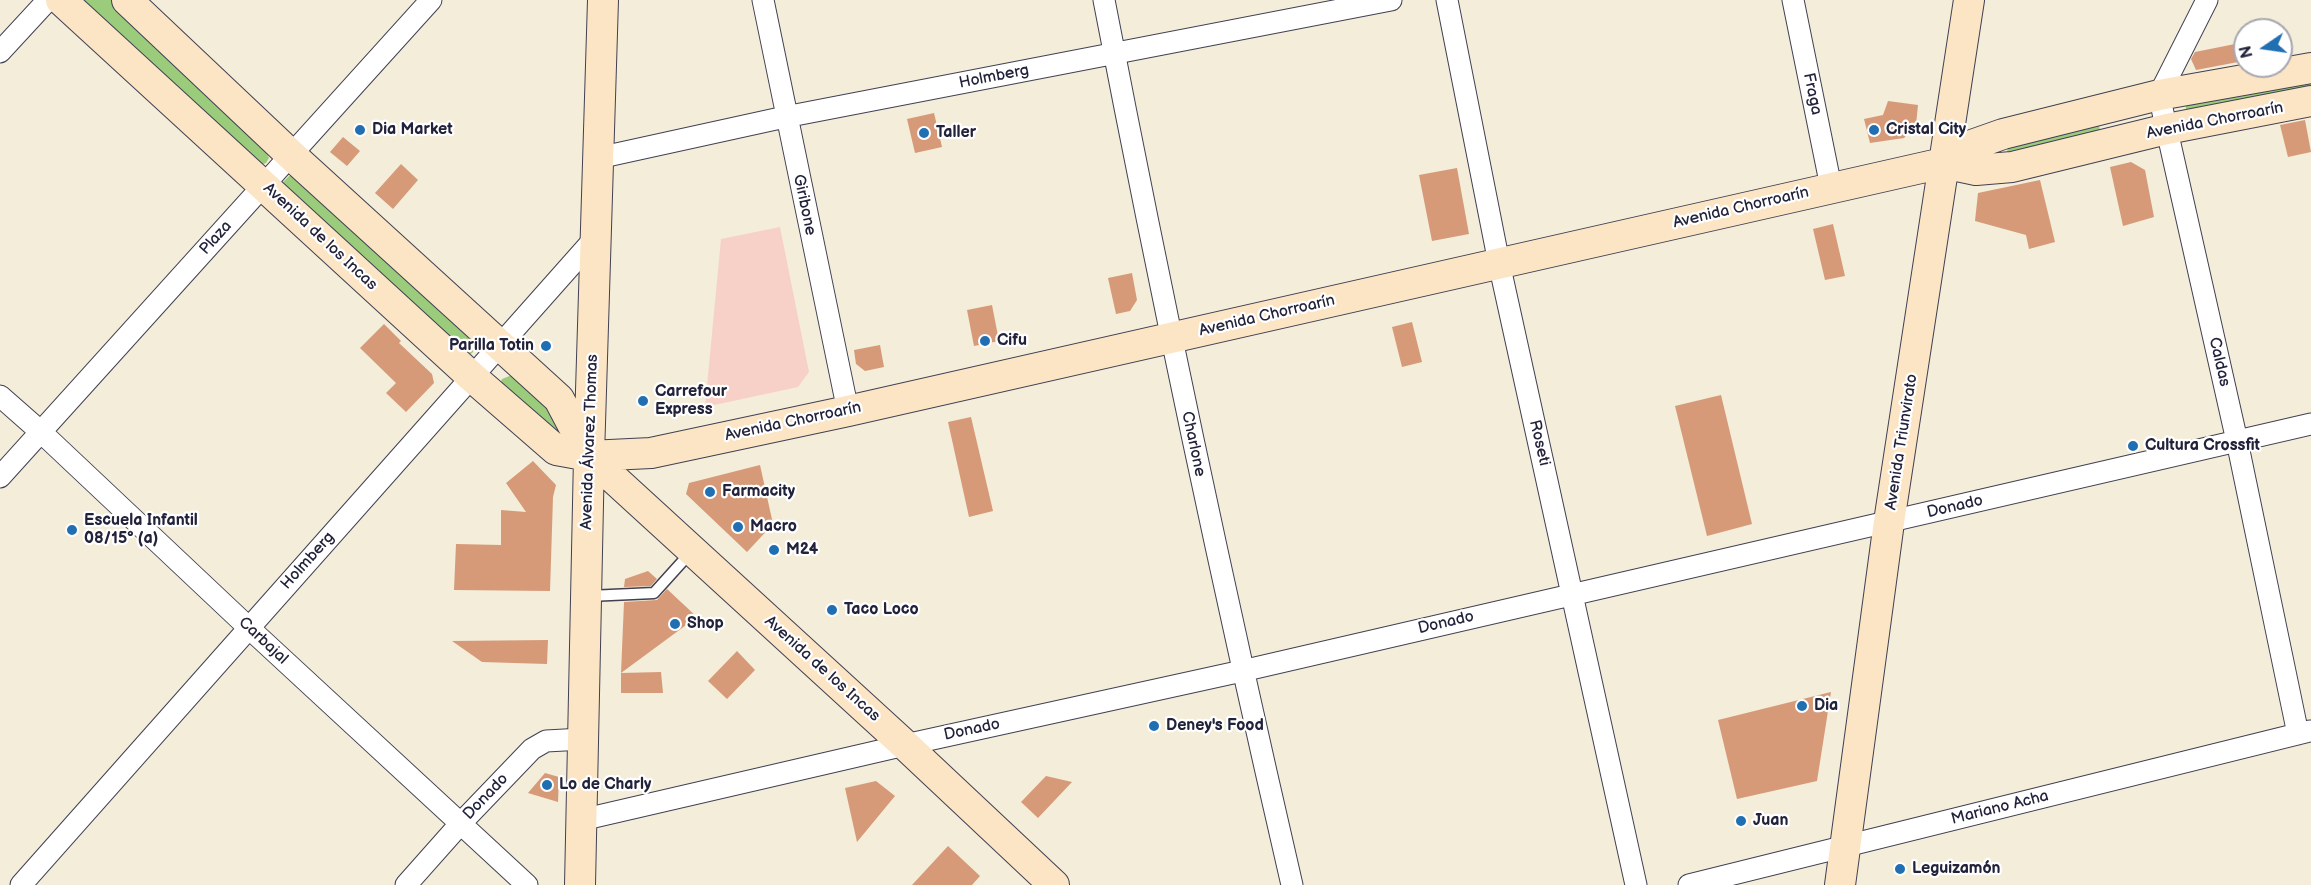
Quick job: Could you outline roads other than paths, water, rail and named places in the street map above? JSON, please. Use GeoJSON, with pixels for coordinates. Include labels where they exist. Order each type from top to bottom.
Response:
{"type":"FeatureCollection","features":[{"type":"Feature","properties":{"kind":"main road","name":"Avenida de los Incas"},"geometry":{"type":"LineString","coordinates":[[61,0],[472,377],[556,450],[589,456]]}},
{"type":"Feature","properties":{"kind":"main road","name":"Avenida de los Incas"},"geometry":{"type":"LineString","coordinates":[[128,0],[291,155],[560,399],[589,456],[905,745],[1054,885]]}},
{"type":"Feature","properties":{"kind":"main road","name":"Avenida Álvarez Thomas"},"geometry":{"type":"LineString","coordinates":[[580,885],[589,456],[603,0]]}},
{"type":"Feature","properties":{"kind":"main road","name":"Avenida Triunvirato"},"geometry":{"type":"LineString","coordinates":[[1840,885],[1889,522],[1969,0]]}},
{"type":"Feature","properties":{"kind":"main road","name":"Avenida Chorroarín"},"geometry":{"type":"LineString","coordinates":[[589,456],[651,453],[848,411],[1943,163],[1969,146],[2003,134],[2159,95],[2311,68]]}},
{"type":"Feature","properties":{"kind":"main road","name":"Avenida Chorroarín"},"geometry":{"type":"LineString","coordinates":[[1943,163],[1976,170],[2012,167],[2167,129],[2311,102]]}},
{"type":"Feature","properties":{"kind":"street"},"geometry":{"type":"LineString","coordinates":[[0,52],[48,0]]}},
{"type":"Feature","properties":{"kind":"street","name":"Plaza"},"geometry":{"type":"LineString","coordinates":[[0,477],[431,0]]}},
{"type":"Feature","properties":{"kind":"street","name":"Giribone"},"geometry":{"type":"LineString","coordinates":[[763,0],[785,117],[848,411]]}},
{"type":"Feature","properties":{"kind":"street","name":"Charlone"},"geometry":{"type":"LineString","coordinates":[[1104,0],[1170,338],[1242,671],[1292,885]]}},
{"type":"Feature","properties":{"kind":"street","name":"Holmberg"},"geometry":{"type":"LineString","coordinates":[[598,158],[785,117],[1390,0]]}},
{"type":"Feature","properties":{"kind":"street","name":"Roseti"},"geometry":{"type":"LineString","coordinates":[[1447,0],[1499,263],[1636,885]]}},
{"type":"Feature","properties":{"kind":"street","name":"Fraga"},"geometry":{"type":"LineString","coordinates":[[1793,0],[1831,188]]}},
{"type":"Feature","properties":{"kind":"street"},"geometry":{"type":"LineString","coordinates":[[2159,95],[2207,0]]}},
{"type":"Feature","properties":{"kind":"street","name":"Caldas"},"geometry":{"type":"LineString","coordinates":[[2159,95],[2305,732]]}},
{"type":"Feature","properties":{"kind":"street","name":"Holmberg"},"geometry":{"type":"LineString","coordinates":[[21,885],[596,237]]}},
{"type":"Feature","properties":{"kind":"street","name":"Carbajal"},"geometry":{"type":"LineString","coordinates":[[0,396],[527,885]]}},
{"type":"Feature","properties":{"kind":"street","name":"Donado"},"geometry":{"type":"LineString","coordinates":[[581,820],[905,745],[1242,671],[2311,424]]}},
{"type":"Feature","properties":{"kind":"street","name":"Mariano Acha"},"geometry":{"type":"LineString","coordinates":[[1689,885],[2305,732]]}},
{"type":"Feature","properties":{"kind":"street","name":"Donado"},"geometry":{"type":"LineString","coordinates":[[406,885],[532,749],[546,741],[583,739]]}},
{"type":"Feature","properties":{"kind":"lane"},"geometry":{"type":"LineString","coordinates":[[586,596],[654,593],[692,551]]}},
{"type":"Feature","properties":{"kind":"place","name":"Dia Market"},"geometry":{"type":"Point","coordinates":[360,130]}},
{"type":"Feature","properties":{"kind":"place","name":"Cristal City"},"geometry":{"type":"Point","coordinates":[1874,130]}},
{"type":"Feature","properties":{"kind":"place","name":"Taller"},"geometry":{"type":"Point","coordinates":[924,133]}},
{"type":"Feature","properties":{"kind":"place","name":"Cifu"},"geometry":{"type":"Point","coordinates":[985,341]}},
{"type":"Feature","properties":{"kind":"place","name":"Parilla Totin"},"geometry":{"type":"Point","coordinates":[546,346]}},
{"type":"Feature","properties":{"kind":"place","name":"Carrefour Express"},"geometry":{"type":"Point","coordinates":[643,401]}},
{"type":"Feature","properties":{"kind":"place","name":"Cultura Crossfit"},"geometry":{"type":"Point","coordinates":[2133,446]}},
{"type":"Feature","properties":{"kind":"place","name":"Farmacity"},"geometry":{"type":"Point","coordinates":[710,492]}},
{"type":"Feature","properties":{"kind":"place","name":"Macro"},"geometry":{"type":"Point","coordinates":[738,527]}},
{"type":"Feature","properties":{"kind":"place","name":"Escuela Infantil 08/15º (a)"},"geometry":{"type":"Point","coordinates":[72,530]}},
{"type":"Feature","properties":{"kind":"place","name":"M24"},"geometry":{"type":"Point","coordinates":[774,550]}},
{"type":"Feature","properties":{"kind":"place","name":"Taco Loco"},"geometry":{"type":"Point","coordinates":[832,610]}},
{"type":"Feature","properties":{"kind":"place","name":"Shop"},"geometry":{"type":"Point","coordinates":[675,624]}},
{"type":"Feature","properties":{"kind":"place","name":"Dia"},"geometry":{"type":"Point","coordinates":[1802,706]}},
{"type":"Feature","properties":{"kind":"place","name":"Deney's Food"},"geometry":{"type":"Point","coordinates":[1154,726]}},
{"type":"Feature","properties":{"kind":"place","name":"Lo de Charly"},"geometry":{"type":"Point","coordinates":[547,785]}},
{"type":"Feature","properties":{"kind":"place","name":"Juan"},"geometry":{"type":"Point","coordinates":[1741,821]}},
{"type":"Feature","properties":{"kind":"place","name":"Leguizamón"},"geometry":{"type":"Point","coordinates":[1900,869]}}]}
